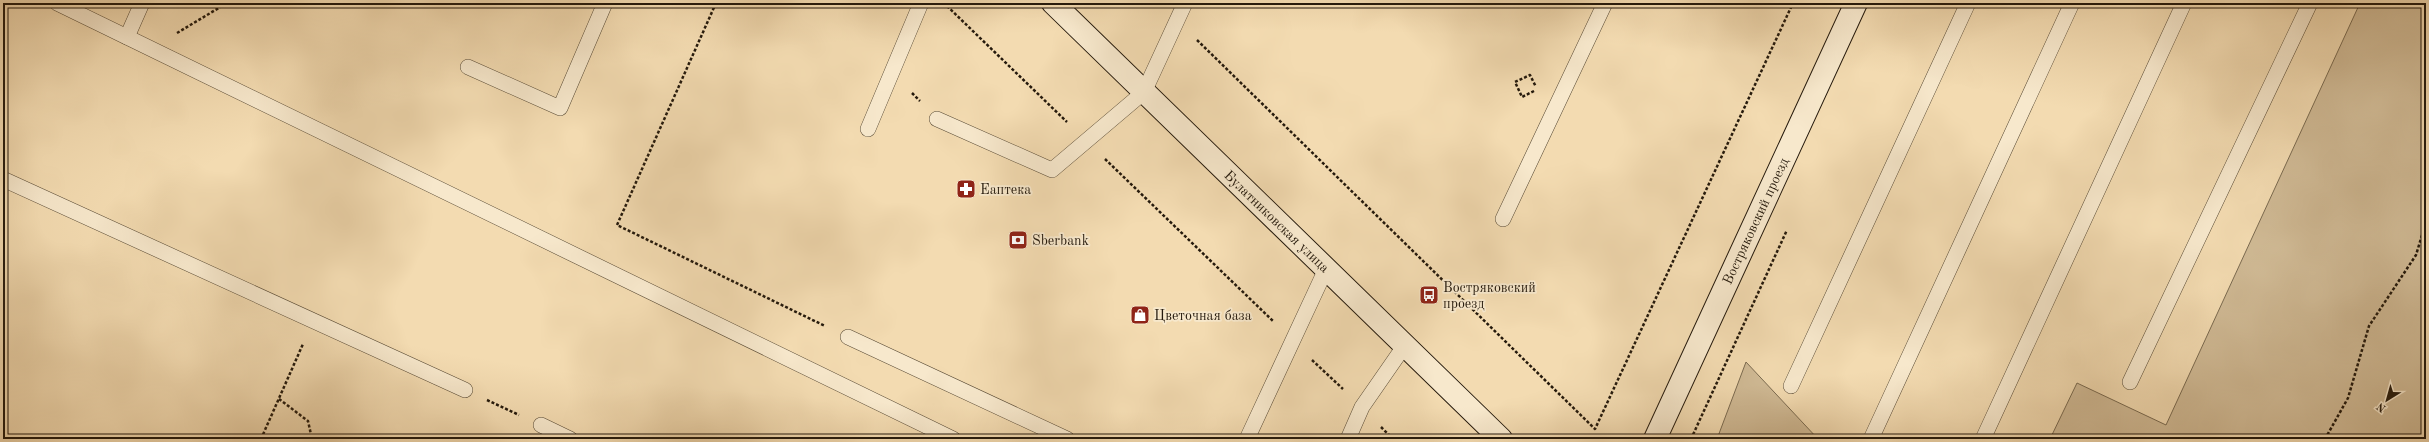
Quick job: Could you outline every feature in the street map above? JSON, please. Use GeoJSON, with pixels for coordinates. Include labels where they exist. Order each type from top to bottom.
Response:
{"type":"FeatureCollection","features":[{"type":"Feature","properties":{"kind":"street","name":"Булатниковская улица"},"geometry":{"type":"LineString","coordinates":[[1053,3],[1501,439]]}},
{"type":"Feature","properties":{"kind":"street","name":"Востряковский проезд"},"geometry":{"type":"LineString","coordinates":[[1654,439],[1856,3]]}},
{"type":"Feature","properties":{"kind":"lane"},"geometry":{"type":"LineString","coordinates":[[57,3],[954,439]]}},
{"type":"Feature","properties":{"kind":"lane"},"geometry":{"type":"LineString","coordinates":[[127,37],[142,3]]}},
{"type":"Feature","properties":{"kind":"lane"},"geometry":{"type":"LineString","coordinates":[[468,67],[560,108],[605,3]]}},
{"type":"Feature","properties":{"kind":"lane"},"geometry":{"type":"LineString","coordinates":[[868,129],[921,3]]}},
{"type":"Feature","properties":{"kind":"lane"},"geometry":{"type":"LineString","coordinates":[[937,119],[1052,170],[1144,92],[1185,3]]}},
{"type":"Feature","properties":{"kind":"lane"},"geometry":{"type":"LineString","coordinates":[[1503,219],[1605,3]]}},
{"type":"Feature","properties":{"kind":"lane"},"geometry":{"type":"LineString","coordinates":[[1791,386],[1968,3]]}},
{"type":"Feature","properties":{"kind":"lane"},"geometry":{"type":"LineString","coordinates":[[1871,439],[2072,3]]}},
{"type":"Feature","properties":{"kind":"lane"},"geometry":{"type":"LineString","coordinates":[[1983,439],[2184,3]]}},
{"type":"Feature","properties":{"kind":"lane"},"geometry":{"type":"LineString","coordinates":[[2130,382],[2310,3]]}},
{"type":"Feature","properties":{"kind":"lane"},"geometry":{"type":"LineString","coordinates":[[3,179],[466,390]]}},
{"type":"Feature","properties":{"kind":"lane"},"geometry":{"type":"LineString","coordinates":[[1247,439],[1326,269]]}},
{"type":"Feature","properties":{"kind":"lane"},"geometry":{"type":"LineString","coordinates":[[848,337],[1067,439]]}},
{"type":"Feature","properties":{"kind":"lane"},"geometry":{"type":"LineString","coordinates":[[1348,439],[1362,407],[1405,345]]}},
{"type":"Feature","properties":{"kind":"lane"},"geometry":{"type":"LineString","coordinates":[[541,425],[570,439]]}},
{"type":"Feature","properties":{"kind":"path"},"geometry":{"type":"LineString","coordinates":[[151,49],[227,3]]}},
{"type":"Feature","properties":{"kind":"path"},"geometry":{"type":"LineString","coordinates":[[716,3],[617,225],[848,337]]}},
{"type":"Feature","properties":{"kind":"path"},"geometry":{"type":"LineString","coordinates":[[944,3],[1362,407],[1393,439]]}},
{"type":"Feature","properties":{"kind":"path"},"geometry":{"type":"LineString","coordinates":[[1177,20],[1595,429],[1793,3]]}},
{"type":"Feature","properties":{"kind":"path"},"geometry":{"type":"LineString","coordinates":[[892,72],[937,119]]}},
{"type":"Feature","properties":{"kind":"path"},"geometry":{"type":"LineString","coordinates":[[1530,75],[1538,89],[1522,97],[1514,82],[1530,75]]}},
{"type":"Feature","properties":{"kind":"path"},"geometry":{"type":"LineString","coordinates":[[2325,439],[2348,398],[2369,326],[2416,254],[2426,222]]}},
{"type":"Feature","properties":{"kind":"path"},"geometry":{"type":"LineString","coordinates":[[1691,439],[1787,230]]}},
{"type":"Feature","properties":{"kind":"path"},"geometry":{"type":"LineString","coordinates":[[261,439],[313,321]]}},
{"type":"Feature","properties":{"kind":"path"},"geometry":{"type":"LineString","coordinates":[[466,390],[541,425]]}},
{"type":"Feature","properties":{"kind":"path"},"geometry":{"type":"LineString","coordinates":[[278,399],[308,421],[312,439]]}},
{"type":"Feature","properties":{"kind":"shaded area"},"geometry":{"type":"Polygon","coordinates":[[[2360,3],[2426,3],[2426,439],[2050,439],[2077,383],[2166,425],[2360,3]]]}},
{"type":"Feature","properties":{"kind":"shaded area"},"geometry":{"type":"Polygon","coordinates":[[[1746,362],[1818,439],[1717,439],[1746,362]]]}},
{"type":"Feature","properties":{"kind":"place","name":"Еаптека"},"geometry":{"type":"Point","coordinates":[966,189]}},
{"type":"Feature","properties":{"kind":"place","name":"Sberbank"},"geometry":{"type":"Point","coordinates":[1018,240]}},
{"type":"Feature","properties":{"kind":"place","name":"Востряковский проезд"},"geometry":{"type":"Point","coordinates":[1429,295]}},
{"type":"Feature","properties":{"kind":"place","name":"Цветочная база"},"geometry":{"type":"Point","coordinates":[1140,315]}}]}
